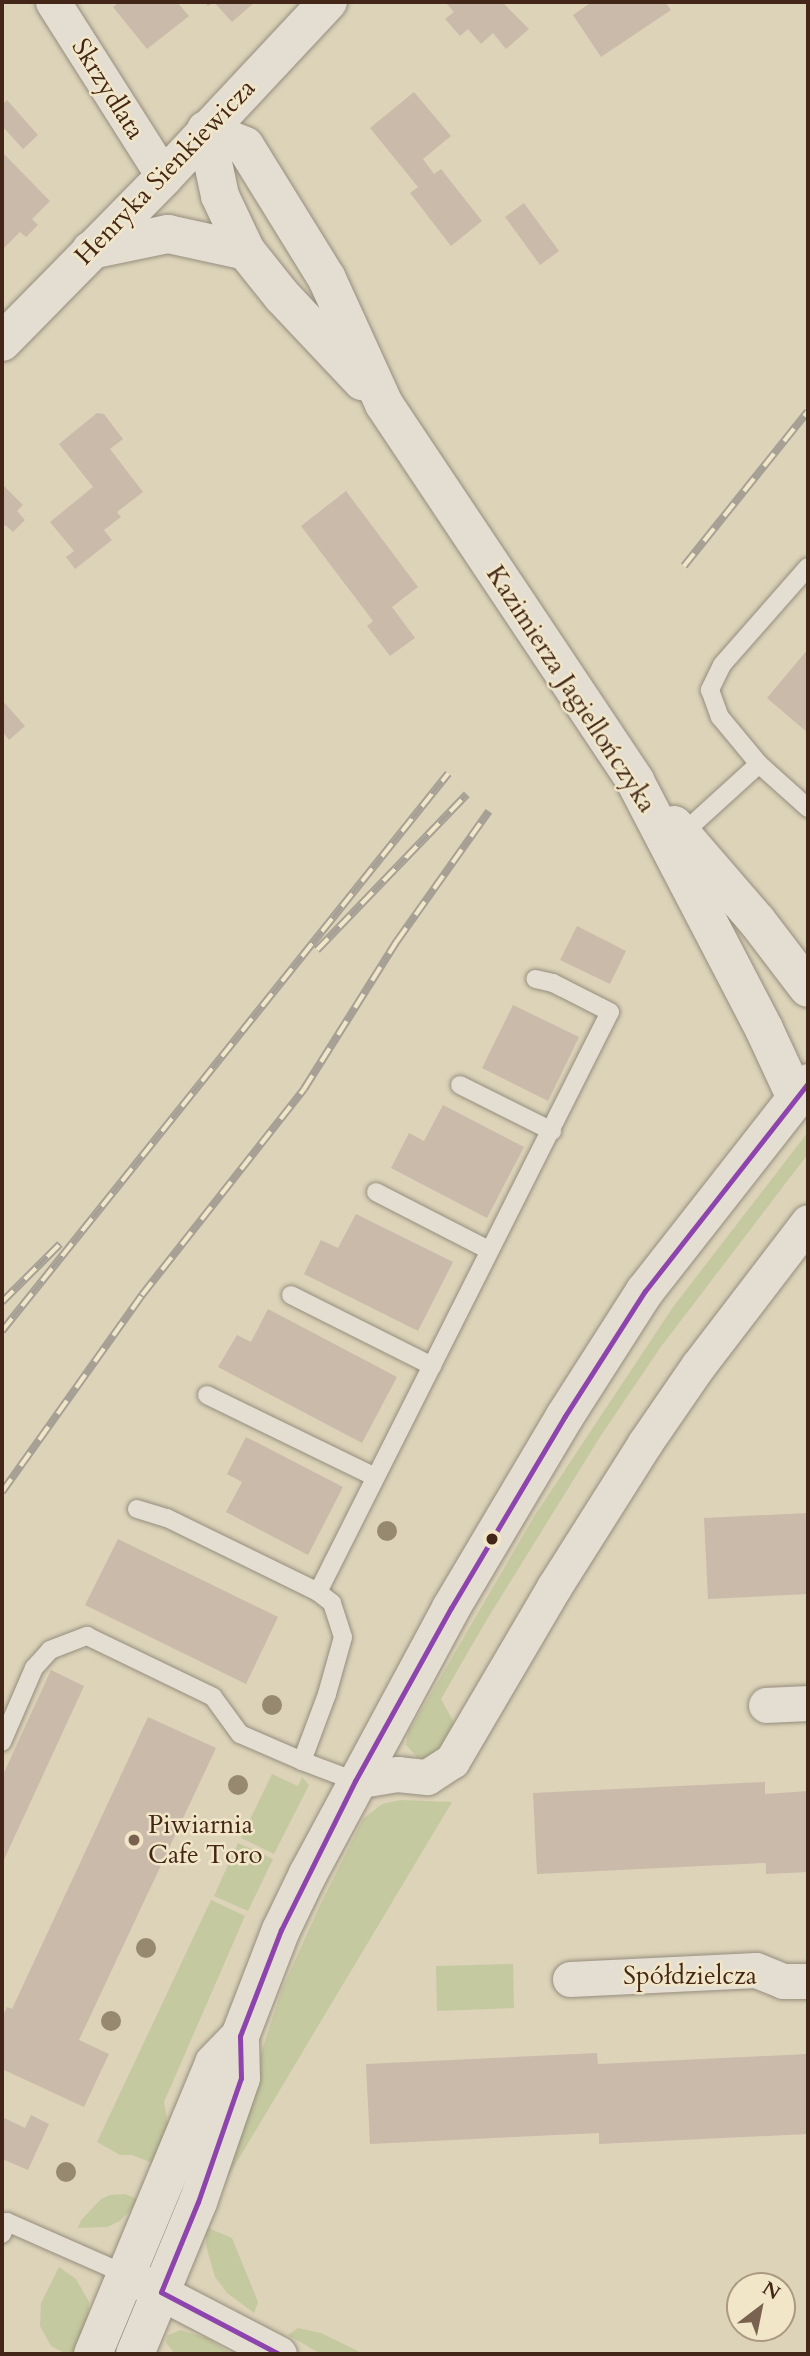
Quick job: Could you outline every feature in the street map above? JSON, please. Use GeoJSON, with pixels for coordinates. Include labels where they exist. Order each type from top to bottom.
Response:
{"type":"FeatureCollection","features":[{"type":"Feature","properties":{"kind":"street","name":"Skrzydlata"},"geometry":{"type":"LineString","coordinates":[[53,2],[164,177]]}},
{"type":"Feature","properties":{"kind":"street","name":"Henryka Sienkiewicza"},"geometry":{"type":"LineString","coordinates":[[2,342],[164,177],[328,2]]}},
{"type":"Feature","properties":{"kind":"street","name":"Kazimierza Jagiellończyka"},"geometry":{"type":"LineString","coordinates":[[206,130],[220,196],[246,251],[282,296],[384,404]]}},
{"type":"Feature","properties":{"kind":"street","name":"Kazimierza Jagiellończyka"},"geometry":{"type":"LineString","coordinates":[[93,2354],[215,2063],[240,2036],[281,1930],[355,1781],[451,1608],[565,1416],[645,1290],[802,1091],[635,781],[384,404],[327,279],[245,146],[206,130]]}},
{"type":"Feature","properties":{"kind":"street"},"geometry":{"type":"LineString","coordinates":[[92,250],[168,234],[246,251]]}},
{"type":"Feature","properties":{"kind":"street"},"geometry":{"type":"LineString","coordinates":[[635,781],[757,921],[808,988]]}},
{"type":"Feature","properties":{"kind":"street"},"geometry":{"type":"LineString","coordinates":[[757,921],[808,938]]}},
{"type":"Feature","properties":{"kind":"street"},"geometry":{"type":"LineString","coordinates":[[355,1781],[397,1774],[427,1777],[452,1761],[554,1587],[645,1443],[698,1366],[808,1222]]}},
{"type":"Feature","properties":{"kind":"street"},"geometry":{"type":"LineString","coordinates":[[765,1705],[808,1703]]}},
{"type":"Feature","properties":{"kind":"street","name":"Spółdzielcza"},"geometry":{"type":"LineString","coordinates":[[570,1979],[756,1970],[783,1981],[808,1981]]}},
{"type":"Feature","properties":{"kind":"street","name":"Kazimierza Jagiellończyka"},"geometry":{"type":"LineString","coordinates":[[141,2351],[161,2292],[198,2202],[241,2078],[240,2036]]}},
{"type":"Feature","properties":{"kind":"street"},"geometry":{"type":"LineString","coordinates":[[125,2274],[279,2354]]}},
{"type":"Feature","properties":{"kind":"street"},"geometry":{"type":"LineString","coordinates":[[110,2313],[141,2351]]}},
{"type":"Feature","properties":{"kind":"lane"},"geometry":{"type":"LineString","coordinates":[[808,567],[722,666],[710,690],[720,716],[758,764],[808,808]]}},
{"type":"Feature","properties":{"kind":"lane"},"geometry":{"type":"LineString","coordinates":[[682,834],[758,764]]}},
{"type":"Feature","properties":{"kind":"lane"},"geometry":{"type":"LineString","coordinates":[[317,1592],[610,1012],[553,983],[535,979]]}},
{"type":"Feature","properties":{"kind":"lane"},"geometry":{"type":"LineString","coordinates":[[460,1085],[552,1131]]}},
{"type":"Feature","properties":{"kind":"lane"},"geometry":{"type":"LineString","coordinates":[[376,1192],[489,1250]]}},
{"type":"Feature","properties":{"kind":"lane"},"geometry":{"type":"LineString","coordinates":[[290,1295],[432,1366]]}},
{"type":"Feature","properties":{"kind":"lane"},"geometry":{"type":"LineString","coordinates":[[207,1395],[375,1477]]}},
{"type":"Feature","properties":{"kind":"lane"},"geometry":{"type":"LineString","coordinates":[[137,1508],[167,1518],[317,1592],[332,1603],[343,1637],[327,1694],[302,1760]]}},
{"type":"Feature","properties":{"kind":"lane"},"geometry":{"type":"LineString","coordinates":[[2,1742],[34,1668],[50,1650],[87,1636],[213,1697],[240,1734],[355,1781]]}},
{"type":"Feature","properties":{"kind":"lane"},"geometry":{"type":"LineString","coordinates":[[3,2225],[125,2274]]}},
{"type":"Feature","properties":{"kind":"green space"},"geometry":{"type":"Polygon","coordinates":[[[808,1132],[808,1154],[660,1348],[600,1437],[486,1621],[441,1699],[456,1726],[445,1750],[422,1759],[417,1757],[406,1745],[408,1733],[535,1515],[673,1307],[808,1132]]]}},
{"type":"Feature","properties":{"kind":"green space"},"geometry":{"type":"Polygon","coordinates":[[[272,1774],[298,1786],[302,1777],[309,1785],[274,1854],[241,1838],[272,1774]]]}},
{"type":"Feature","properties":{"kind":"green space"},"geometry":{"type":"Polygon","coordinates":[[[400,1800],[452,1802],[223,2185],[242,2111],[282,1989],[322,1901],[363,1819],[382,1804],[400,1800]]]}},
{"type":"Feature","properties":{"kind":"green space"},"geometry":{"type":"Polygon","coordinates":[[[238,1843],[273,1859],[248,1911],[214,1896],[238,1843]]]}},
{"type":"Feature","properties":{"kind":"green space"},"geometry":{"type":"Polygon","coordinates":[[[211,1900],[245,1916],[164,2102],[169,2130],[155,2164],[132,2155],[120,2155],[97,2142],[211,1900]]]}},
{"type":"Feature","properties":{"kind":"green space"},"geometry":{"type":"Polygon","coordinates":[[[513,1964],[514,2008],[437,2011],[436,1966],[513,1964]]]}},
{"type":"Feature","properties":{"kind":"green space"},"geometry":{"type":"Polygon","coordinates":[[[125,2194],[140,2200],[120,2221],[107,2227],[78,2228],[81,2220],[101,2199],[125,2194]]]}},
{"type":"Feature","properties":{"kind":"green space"},"geometry":{"type":"Polygon","coordinates":[[[206,2227],[232,2238],[258,2302],[254,2313],[227,2293],[215,2277],[206,2246],[206,2227]]]}},
{"type":"Feature","properties":{"kind":"green space"},"geometry":{"type":"Polygon","coordinates":[[[59,2267],[76,2279],[89,2302],[88,2322],[77,2354],[66,2354],[51,2346],[40,2326],[41,2303],[59,2267]]]}},
{"type":"Feature","properties":{"kind":"green space"},"geometry":{"type":"Polygon","coordinates":[[[298,2328],[321,2333],[364,2354],[321,2354],[288,2335],[298,2328]]]}},
{"type":"Feature","properties":{"kind":"green space"},"geometry":{"type":"Polygon","coordinates":[[[180,2330],[207,2338],[232,2354],[175,2354],[166,2343],[167,2336],[180,2330]]]}},
{"type":"Feature","properties":{"kind":"building"},"geometry":{"type":"Polygon","coordinates":[[[120,2],[177,2],[189,16],[147,49],[113,7],[120,2]]]}},
{"type":"Feature","properties":{"kind":"building"},"geometry":{"type":"Polygon","coordinates":[[[214,2],[255,2],[232,22],[214,2]]]}},
{"type":"Feature","properties":{"kind":"building"},"geometry":{"type":"Polygon","coordinates":[[[445,2],[502,2],[529,29],[506,49],[493,33],[481,44],[468,29],[460,36],[445,19],[454,12],[445,2]]]}},
{"type":"Feature","properties":{"kind":"building"},"geometry":{"type":"Polygon","coordinates":[[[587,2],[665,2],[671,10],[601,57],[573,15],[589,4],[587,2]]]}},
{"type":"Feature","properties":{"kind":"building"},"geometry":{"type":"Polygon","coordinates":[[[414,92],[451,136],[423,159],[434,174],[441,169],[482,221],[451,246],[410,193],[418,187],[370,128],[414,92]]]}},
{"type":"Feature","properties":{"kind":"building"},"geometry":{"type":"Polygon","coordinates":[[[7,100],[38,135],[23,149],[2,126],[2,105],[7,100]]]}},
{"type":"Feature","properties":{"kind":"building"},"geometry":{"type":"Polygon","coordinates":[[[2,152],[50,201],[32,219],[38,225],[26,237],[20,232],[2,250],[2,152]]]}},
{"type":"Feature","properties":{"kind":"building"},"geometry":{"type":"Polygon","coordinates":[[[524,203],[559,251],[540,265],[505,217],[524,203]]]}},
{"type":"Feature","properties":{"kind":"building"},"geometry":{"type":"Polygon","coordinates":[[[97,413],[104,414],[123,439],[110,449],[143,492],[117,512],[121,517],[104,530],[112,540],[75,569],[66,557],[74,551],[50,522],[93,487],[59,444],[97,413]]]}},
{"type":"Feature","properties":{"kind":"building"},"geometry":{"type":"Polygon","coordinates":[[[2,484],[23,505],[17,511],[25,520],[13,532],[5,525],[2,528],[2,484]]]}},
{"type":"Feature","properties":{"kind":"building"},"geometry":{"type":"Polygon","coordinates":[[[346,491],[418,587],[392,607],[415,638],[390,656],[367,626],[373,621],[301,526],[346,491]]]}},
{"type":"Feature","properties":{"kind":"building"},"geometry":{"type":"Polygon","coordinates":[[[808,649],[808,733],[767,698],[808,649]]]}},
{"type":"Feature","properties":{"kind":"building"},"geometry":{"type":"Polygon","coordinates":[[[2,700],[25,726],[9,740],[2,731],[2,700]]]}},
{"type":"Feature","properties":{"kind":"building"},"geometry":{"type":"Polygon","coordinates":[[[577,926],[626,951],[610,984],[560,960],[577,926]]]}},
{"type":"Feature","properties":{"kind":"building"},"geometry":{"type":"Polygon","coordinates":[[[513,1005],[579,1037],[548,1101],[482,1068],[513,1005]]]}},
{"type":"Feature","properties":{"kind":"building"},"geometry":{"type":"Polygon","coordinates":[[[443,1105],[524,1147],[487,1218],[391,1168],[409,1133],[424,1141],[443,1105]]]}},
{"type":"Feature","properties":{"kind":"building"},"geometry":{"type":"Polygon","coordinates":[[[356,1214],[453,1262],[418,1331],[304,1274],[321,1240],[338,1248],[356,1214]]]}},
{"type":"Feature","properties":{"kind":"building"},"geometry":{"type":"Polygon","coordinates":[[[268,1309],[397,1377],[362,1443],[218,1367],[237,1335],[251,1342],[268,1309]]]}},
{"type":"Feature","properties":{"kind":"building"},"geometry":{"type":"Polygon","coordinates":[[[246,1437],[343,1487],[308,1555],[226,1512],[242,1482],[227,1474],[246,1437]]]}},
{"type":"Feature","properties":{"kind":"building"},"geometry":{"type":"Polygon","coordinates":[[[808,1513],[808,1594],[708,1599],[704,1518],[808,1513]]]}},
{"type":"Feature","properties":{"kind":"building"},"geometry":{"type":"Polygon","coordinates":[[[118,1539],[278,1617],[246,1684],[85,1605],[118,1539]]]}},
{"type":"Feature","properties":{"kind":"building"},"geometry":{"type":"Polygon","coordinates":[[[51,1670],[84,1686],[2,1864],[2,1777],[51,1670]]]}},
{"type":"Feature","properties":{"kind":"building"},"geometry":{"type":"Polygon","coordinates":[[[148,1717],[216,1748],[79,2040],[109,2054],[84,2107],[2,2069],[2,2018],[7,2007],[12,2009],[148,1717]]]}},
{"type":"Feature","properties":{"kind":"building"},"geometry":{"type":"Polygon","coordinates":[[[765,1782],[765,1794],[808,1791],[808,1872],[766,1874],[766,1863],[537,1874],[533,1793],[765,1782]]]}},
{"type":"Feature","properties":{"kind":"building"},"geometry":{"type":"Polygon","coordinates":[[[597,2053],[598,2064],[808,2054],[808,2134],[599,2144],[599,2133],[370,2144],[366,2064],[597,2053]]]}},
{"type":"Feature","properties":{"kind":"building"},"geometry":{"type":"Polygon","coordinates":[[[31,2115],[49,2124],[28,2170],[2,2159],[2,2117],[25,2128],[31,2115]]]}},
{"type":"Feature","properties":{"kind":"railway"},"geometry":{"type":"LineString","coordinates":[[684,566],[808,411]]}},
{"type":"Feature","properties":{"kind":"railway"},"geometry":{"type":"LineString","coordinates":[[2,1331],[448,774]]}},
{"type":"Feature","properties":{"kind":"railway"},"geometry":{"type":"LineString","coordinates":[[317,950],[467,794]]}},
{"type":"Feature","properties":{"kind":"railway"},"geometry":{"type":"LineString","coordinates":[[2,1492],[142,1295],[304,1089],[397,941],[489,811]]}},
{"type":"Feature","properties":{"kind":"railway"},"geometry":{"type":"LineString","coordinates":[[2,1302],[60,1244]]}},
{"type":"Feature","properties":{"kind":"transit line"},"geometry":{"type":"LineString","coordinates":[[279,2354],[161,2292],[198,2202],[241,2078],[240,2036],[281,1930],[355,1781],[451,1608],[565,1416],[645,1291],[808,1083]]}},
{"type":"Feature","properties":{"kind":"place","name":"Piwiarnia Cafe Toro"},"geometry":{"type":"Point","coordinates":[134,1840]}}]}
